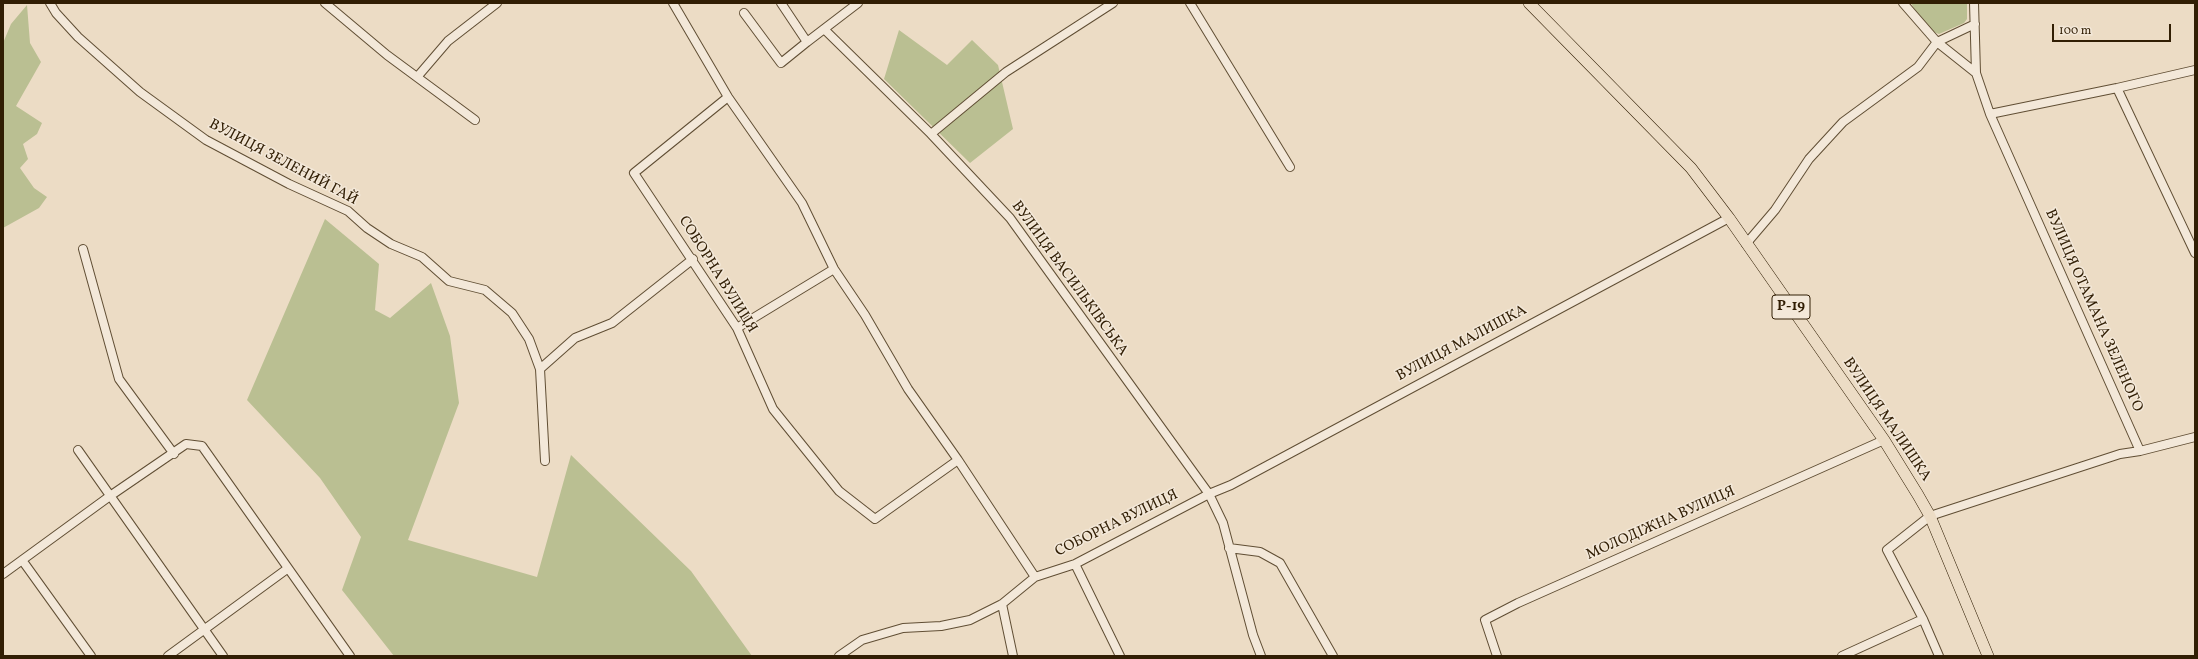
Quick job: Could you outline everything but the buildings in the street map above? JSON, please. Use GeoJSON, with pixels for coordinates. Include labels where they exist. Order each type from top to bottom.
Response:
{"type":"FeatureCollection","features":[{"type":"Feature","properties":{"kind":"main road","name":"ВУЛИЦЯ МАЛИШКА"},"geometry":{"type":"LineString","coordinates":[[1529,3],[1691,168],[1729,218],[1884,440],[1930,516],[1988,656]]}},
{"type":"Feature","properties":{"kind":"street","name":"ВУЛИЦЯ ЗЕЛЕНИЙ ГАЙ"},"geometry":{"type":"LineString","coordinates":[[50,3],[56,13],[78,36],[140,92],[206,140],[289,184],[348,211],[367,228],[391,244],[422,257],[449,281],[485,290],[512,313],[528,338],[540,369],[545,462]]}},
{"type":"Feature","properties":{"kind":"street"},"geometry":{"type":"LineString","coordinates":[[325,3],[381,50],[418,76],[475,120]]}},
{"type":"Feature","properties":{"kind":"street"},"geometry":{"type":"LineString","coordinates":[[418,76],[448,41],[497,3]]}},
{"type":"Feature","properties":{"kind":"street"},"geometry":{"type":"LineString","coordinates":[[673,3],[728,98],[802,203],[834,269],[865,315],[908,389],[958,460],[1035,577]]}},
{"type":"Feature","properties":{"kind":"street"},"geometry":{"type":"LineString","coordinates":[[781,3],[807,42]]}},
{"type":"Feature","properties":{"kind":"street"},"geometry":{"type":"LineString","coordinates":[[744,13],[781,63],[858,3]]}},
{"type":"Feature","properties":{"kind":"street"},"geometry":{"type":"LineString","coordinates":[[931,134],[1006,72],[1113,3]]}},
{"type":"Feature","properties":{"kind":"street"},"geometry":{"type":"LineString","coordinates":[[1190,3],[1290,167]]}},
{"type":"Feature","properties":{"kind":"street"},"geometry":{"type":"LineString","coordinates":[[1903,3],[1937,42],[1976,73]]}},
{"type":"Feature","properties":{"kind":"street"},"geometry":{"type":"LineString","coordinates":[[1974,3],[1976,24],[1976,73]]}},
{"type":"Feature","properties":{"kind":"street"},"geometry":{"type":"LineString","coordinates":[[1746,244],[1774,210],[1809,159],[1843,122],[1918,68],[1937,42],[1976,24]]}},
{"type":"Feature","properties":{"kind":"street","name":"ВУЛИЦЯ ВАСИЛЬКІВСЬКА"},"geometry":{"type":"LineString","coordinates":[[825,30],[931,134],[1010,218],[1209,494],[1223,523],[1253,636],[1261,656]]}},
{"type":"Feature","properties":{"kind":"street"},"geometry":{"type":"LineString","coordinates":[[1990,114],[2117,88],[2195,70]]}},
{"type":"Feature","properties":{"kind":"street","name":"ВУЛИЦЯ ОТАМАНА ЗЕЛЕНОГО"},"geometry":{"type":"LineString","coordinates":[[1976,73],[1990,114],[2140,451]]}},
{"type":"Feature","properties":{"kind":"street"},"geometry":{"type":"LineString","coordinates":[[2117,88],[2195,253]]}},
{"type":"Feature","properties":{"kind":"street","name":"СОБОРНА ВУЛИЦЯ"},"geometry":{"type":"LineString","coordinates":[[728,98],[634,173],[693,259],[737,328],[774,409],[839,491],[875,518],[958,460]]}},
{"type":"Feature","properties":{"kind":"street","name":"ВУЛИЦЯ МАЛИШКА"},"geometry":{"type":"LineString","coordinates":[[1209,494],[1238,481],[1729,218]]}},
{"type":"Feature","properties":{"kind":"street"},"geometry":{"type":"LineString","coordinates":[[83,249],[119,379],[174,454]]}},
{"type":"Feature","properties":{"kind":"street"},"geometry":{"type":"LineString","coordinates":[[540,369],[575,338],[612,323],[693,259]]}},
{"type":"Feature","properties":{"kind":"street"},"geometry":{"type":"LineString","coordinates":[[737,328],[834,269]]}},
{"type":"Feature","properties":{"kind":"street"},"geometry":{"type":"LineString","coordinates":[[1939,656],[1923,619],[1887,550],[1930,516],[2120,454],[2140,451],[2195,437]]}},
{"type":"Feature","properties":{"kind":"street","name":"МОЛОДІЖНА ВУЛИЦЯ"},"geometry":{"type":"LineString","coordinates":[[1497,656],[1484,620],[1518,602],[1884,440]]}},
{"type":"Feature","properties":{"kind":"street"},"geometry":{"type":"LineString","coordinates":[[3,574],[110,496],[174,454],[186,444],[202,446],[287,569],[350,656]]}},
{"type":"Feature","properties":{"kind":"street"},"geometry":{"type":"LineString","coordinates":[[78,450],[223,656]]}},
{"type":"Feature","properties":{"kind":"street","name":"СОБОРНА ВУЛИЦЯ"},"geometry":{"type":"LineString","coordinates":[[838,656],[862,640],[903,628],[941,626],[970,620],[1002,604],[1035,577],[1075,564],[1209,494]]}},
{"type":"Feature","properties":{"kind":"street"},"geometry":{"type":"LineString","coordinates":[[1229,548],[1260,552],[1280,562],[1333,656]]}},
{"type":"Feature","properties":{"kind":"street"},"geometry":{"type":"LineString","coordinates":[[22,560],[91,656]]}},
{"type":"Feature","properties":{"kind":"street"},"geometry":{"type":"LineString","coordinates":[[1075,564],[1120,656]]}},
{"type":"Feature","properties":{"kind":"street"},"geometry":{"type":"LineString","coordinates":[[168,656],[287,569]]}},
{"type":"Feature","properties":{"kind":"street"},"geometry":{"type":"LineString","coordinates":[[1002,604],[1013,656]]}},
{"type":"Feature","properties":{"kind":"street"},"geometry":{"type":"LineString","coordinates":[[1842,656],[1923,619]]}},
{"type":"Feature","properties":{"kind":"green space"},"geometry":{"type":"Polygon","coordinates":[[[1911,3],[1967,3],[1967,19],[1964,23],[1939,34],[1934,32],[1918,15],[1911,3]]]}},
{"type":"Feature","properties":{"kind":"green space"},"geometry":{"type":"Polygon","coordinates":[[[27,5],[30,43],[41,62],[16,106],[42,123],[37,134],[23,144],[28,159],[20,168],[34,188],[47,197],[39,208],[3,228],[3,43],[11,24],[27,5]]]}},
{"type":"Feature","properties":{"kind":"green space"},"geometry":{"type":"Polygon","coordinates":[[[899,30],[947,65],[972,40],[998,65],[1013,129],[970,163],[884,79],[899,30]]]}},
{"type":"Feature","properties":{"kind":"green space"},"geometry":{"type":"Polygon","coordinates":[[[325,219],[379,264],[375,310],[390,318],[431,283],[450,336],[459,403],[408,540],[537,577],[571,455],[691,571],[752,656],[394,656],[342,590],[361,537],[320,478],[247,400],[325,219]]]}}]}
